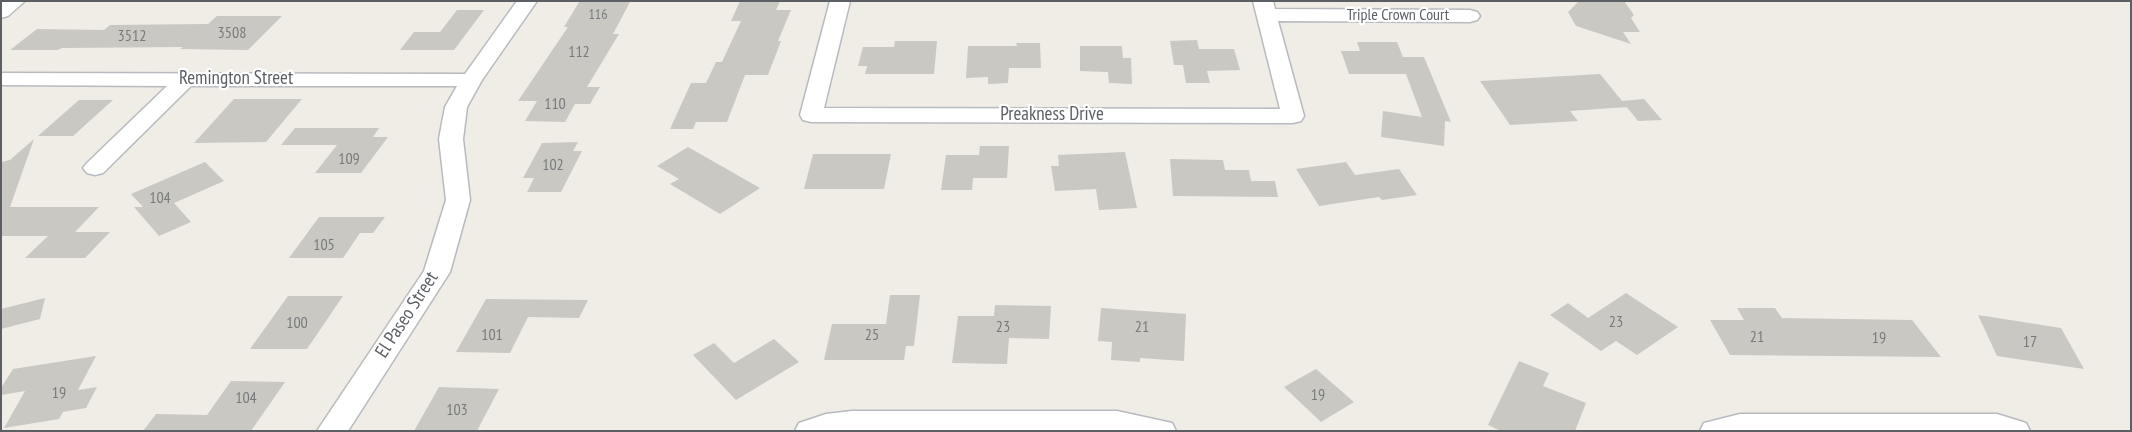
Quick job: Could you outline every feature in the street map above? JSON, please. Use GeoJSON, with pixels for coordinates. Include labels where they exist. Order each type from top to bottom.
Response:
{"type":"FeatureCollection","features":[{"type":"Feature","properties":{"kind":"street"},"geometry":{"type":"LineString","coordinates":[[1,12],[15,1]]}},
{"type":"Feature","properties":{"kind":"street","name":"El Paseo Street"},"geometry":{"type":"LineString","coordinates":[[332,431],[437,272],[458,200],[451,139],[456,107],[471,80],[527,1]]}},
{"type":"Feature","properties":{"kind":"street","name":"Preakness Drive"},"geometry":{"type":"LineString","coordinates":[[840,1],[810,115],[1293,116],[1265,8]]}},
{"type":"Feature","properties":{"kind":"street","name":"Triple Crown Court"},"geometry":{"type":"LineString","coordinates":[[1265,8],[1470,16]]}},
{"type":"Feature","properties":{"kind":"street","name":"Remington Street"},"geometry":{"type":"LineString","coordinates":[[1,79],[471,80]]}},
{"type":"Feature","properties":{"kind":"street"},"geometry":{"type":"LineString","coordinates":[[95,168],[186,79]]}},
{"type":"Feature","properties":{"kind":"street"},"geometry":{"type":"LineString","coordinates":[[810,431],[826,426],[852,423],[1118,423],[1160,431]]}},
{"type":"Feature","properties":{"kind":"street"},"geometry":{"type":"LineString","coordinates":[[1715,431],[1740,426],[1997,426],[2015,431]]}},
{"type":"Feature","properties":{"kind":"building"},"geometry":{"type":"Polygon","coordinates":[[[740,1],[780,1],[776,10],[791,10],[778,41],[781,41],[768,75],[745,75],[727,122],[696,122],[693,129],[670,129],[691,83],[706,83],[716,62],[722,62],[741,21],[731,21],[740,1]]]}},
{"type":"Feature","properties":{"kind":"building"},"geometry":{"type":"Polygon","coordinates":[[[1579,1],[1624,1],[1634,15],[1631,18],[1640,32],[1623,32],[1631,44],[1576,26],[1568,12],[1579,1]]]}},
{"type":"Feature","properties":{"kind":"building"},"geometry":{"type":"Polygon","coordinates":[[[579,2],[630,2],[613,34],[619,34],[587,87],[600,87],[590,104],[575,104],[565,122],[525,121],[537,101],[518,101],[568,27],[564,27],[579,2]]]}},
{"type":"Feature","properties":{"kind":"building"},"geometry":{"type":"Polygon","coordinates":[[[457,10],[484,10],[454,50],[400,50],[414,32],[440,32],[457,10]]]}},
{"type":"Feature","properties":{"kind":"building"},"geometry":{"type":"Polygon","coordinates":[[[217,16],[282,16],[248,50],[180,49],[183,47],[10,50],[37,29],[104,30],[110,25],[208,24],[217,16]]]}},
{"type":"Feature","properties":{"kind":"building"},"geometry":{"type":"Polygon","coordinates":[[[1197,40],[1199,49],[1234,49],[1240,70],[1207,71],[1210,83],[1186,83],[1183,65],[1174,65],[1170,41],[1197,40]]]}},
{"type":"Feature","properties":{"kind":"building"},"geometry":{"type":"Polygon","coordinates":[[[895,41],[937,41],[934,74],[865,74],[867,66],[858,66],[863,47],[894,47],[895,41]]]}},
{"type":"Feature","properties":{"kind":"building"},"geometry":{"type":"Polygon","coordinates":[[[1357,42],[1397,42],[1403,57],[1424,57],[1451,122],[1445,121],[1444,146],[1381,137],[1383,111],[1422,117],[1406,74],[1349,74],[1341,51],[1360,51],[1357,42]]]}},
{"type":"Feature","properties":{"kind":"building"},"geometry":{"type":"Polygon","coordinates":[[[1016,43],[1040,43],[1041,68],[1009,68],[1008,83],[988,84],[988,77],[966,78],[968,46],[1017,46],[1016,43]]]}},
{"type":"Feature","properties":{"kind":"building"},"geometry":{"type":"Polygon","coordinates":[[[1080,46],[1122,46],[1123,58],[1131,58],[1132,84],[1109,83],[1108,72],[1080,71],[1080,46]]]}},
{"type":"Feature","properties":{"kind":"building"},"geometry":{"type":"Polygon","coordinates":[[[1600,74],[1627,107],[1570,111],[1578,121],[1510,125],[1480,81],[1600,74]]]}},
{"type":"Feature","properties":{"kind":"building"},"geometry":{"type":"Polygon","coordinates":[[[234,99],[302,99],[266,142],[194,143],[234,99]]]}},
{"type":"Feature","properties":{"kind":"building"},"geometry":{"type":"Polygon","coordinates":[[[1644,99],[1662,120],[1638,121],[1622,101],[1644,99]]]}},
{"type":"Feature","properties":{"kind":"building"},"geometry":{"type":"Polygon","coordinates":[[[79,100],[113,100],[73,136],[38,136],[79,100]]]}},
{"type":"Feature","properties":{"kind":"building"},"geometry":{"type":"Polygon","coordinates":[[[295,128],[379,128],[373,137],[388,137],[361,173],[315,173],[337,145],[281,145],[295,128]]]}},
{"type":"Feature","properties":{"kind":"building"},"geometry":{"type":"Polygon","coordinates":[[[34,139],[10,207],[99,207],[75,232],[110,232],[85,258],[25,258],[48,236],[1,236],[1,162],[10,160],[34,139]]]}},
{"type":"Feature","properties":{"kind":"building"},"geometry":{"type":"Polygon","coordinates":[[[578,142],[573,151],[582,151],[561,192],[527,192],[534,178],[523,178],[542,143],[578,142]]]}},
{"type":"Feature","properties":{"kind":"building"},"geometry":{"type":"Polygon","coordinates":[[[980,146],[1009,146],[1007,178],[973,178],[972,190],[941,190],[946,155],[979,155],[980,146]]]}},
{"type":"Feature","properties":{"kind":"building"},"geometry":{"type":"Polygon","coordinates":[[[688,147],[760,188],[720,214],[670,184],[679,179],[657,166],[688,147]]]}},
{"type":"Feature","properties":{"kind":"building"},"geometry":{"type":"Polygon","coordinates":[[[1125,152],[1137,208],[1099,210],[1096,189],[1055,191],[1051,166],[1059,166],[1058,155],[1125,152]]]}},
{"type":"Feature","properties":{"kind":"building"},"geometry":{"type":"Polygon","coordinates":[[[813,154],[891,154],[884,189],[804,189],[813,154]]]}},
{"type":"Feature","properties":{"kind":"building"},"geometry":{"type":"Polygon","coordinates":[[[1170,159],[1223,160],[1225,170],[1249,170],[1251,181],[1275,181],[1278,197],[1173,196],[1170,159]]]}},
{"type":"Feature","properties":{"kind":"building"},"geometry":{"type":"Polygon","coordinates":[[[205,162],[224,181],[174,203],[191,222],[159,236],[134,207],[143,207],[131,194],[205,162]]]}},
{"type":"Feature","properties":{"kind":"building"},"geometry":{"type":"Polygon","coordinates":[[[1346,162],[1355,175],[1399,169],[1417,195],[1382,200],[1379,197],[1319,206],[1296,169],[1346,162]]]}},
{"type":"Feature","properties":{"kind":"building"},"geometry":{"type":"Polygon","coordinates":[[[319,217],[385,217],[373,233],[360,233],[343,258],[289,258],[319,217]]]}},
{"type":"Feature","properties":{"kind":"building"},"geometry":{"type":"Polygon","coordinates":[[[1626,293],[1678,327],[1637,355],[1616,341],[1601,351],[1550,315],[1568,303],[1588,318],[1626,293]]]}},
{"type":"Feature","properties":{"kind":"building"},"geometry":{"type":"Polygon","coordinates":[[[890,295],[920,295],[914,346],[906,346],[904,360],[824,360],[832,324],[886,324],[890,295]]]}},
{"type":"Feature","properties":{"kind":"building"},"geometry":{"type":"Polygon","coordinates":[[[288,296],[343,296],[307,349],[250,349],[288,296]]]}},
{"type":"Feature","properties":{"kind":"building"},"geometry":{"type":"Polygon","coordinates":[[[45,298],[40,319],[1,329],[1,309],[45,298]]]}},
{"type":"Feature","properties":{"kind":"building"},"geometry":{"type":"Polygon","coordinates":[[[486,299],[588,300],[579,318],[528,317],[510,353],[456,352],[486,299]]]}},
{"type":"Feature","properties":{"kind":"building"},"geometry":{"type":"Polygon","coordinates":[[[995,305],[1051,306],[1049,339],[1009,338],[1007,364],[952,363],[958,316],[994,316],[995,305]]]}},
{"type":"Feature","properties":{"kind":"building"},"geometry":{"type":"Polygon","coordinates":[[[1101,308],[1186,314],[1184,361],[1140,358],[1140,362],[1111,360],[1112,342],[1098,341],[1101,308]]]}},
{"type":"Feature","properties":{"kind":"building"},"geometry":{"type":"Polygon","coordinates":[[[1737,308],[1775,308],[1782,318],[1912,320],[1941,357],[1730,355],[1710,320],[1744,320],[1737,308]]]}},
{"type":"Feature","properties":{"kind":"building"},"geometry":{"type":"Polygon","coordinates":[[[1978,315],[2061,328],[2084,369],[1997,356],[1978,315]]]}},
{"type":"Feature","properties":{"kind":"building"},"geometry":{"type":"Polygon","coordinates":[[[774,339],[799,362],[736,400],[693,355],[714,343],[734,363],[774,339]]]}},
{"type":"Feature","properties":{"kind":"building"},"geometry":{"type":"Polygon","coordinates":[[[96,356],[78,390],[97,387],[86,408],[63,412],[59,419],[4,428],[25,391],[1,395],[1,388],[13,369],[96,356]]]}},
{"type":"Feature","properties":{"kind":"building"},"geometry":{"type":"Polygon","coordinates":[[[1519,361],[1549,373],[1543,386],[1586,403],[1575,431],[1501,431],[1488,425],[1519,361]]]}},
{"type":"Feature","properties":{"kind":"building"},"geometry":{"type":"Polygon","coordinates":[[[1316,369],[1354,402],[1321,422],[1284,387],[1316,369]]]}},
{"type":"Feature","properties":{"kind":"building"},"geometry":{"type":"Polygon","coordinates":[[[231,381],[285,382],[251,431],[143,431],[156,414],[207,415],[231,381]]]}},
{"type":"Feature","properties":{"kind":"building"},"geometry":{"type":"Polygon","coordinates":[[[439,387],[499,389],[477,431],[414,431],[439,387]]]}}]}
